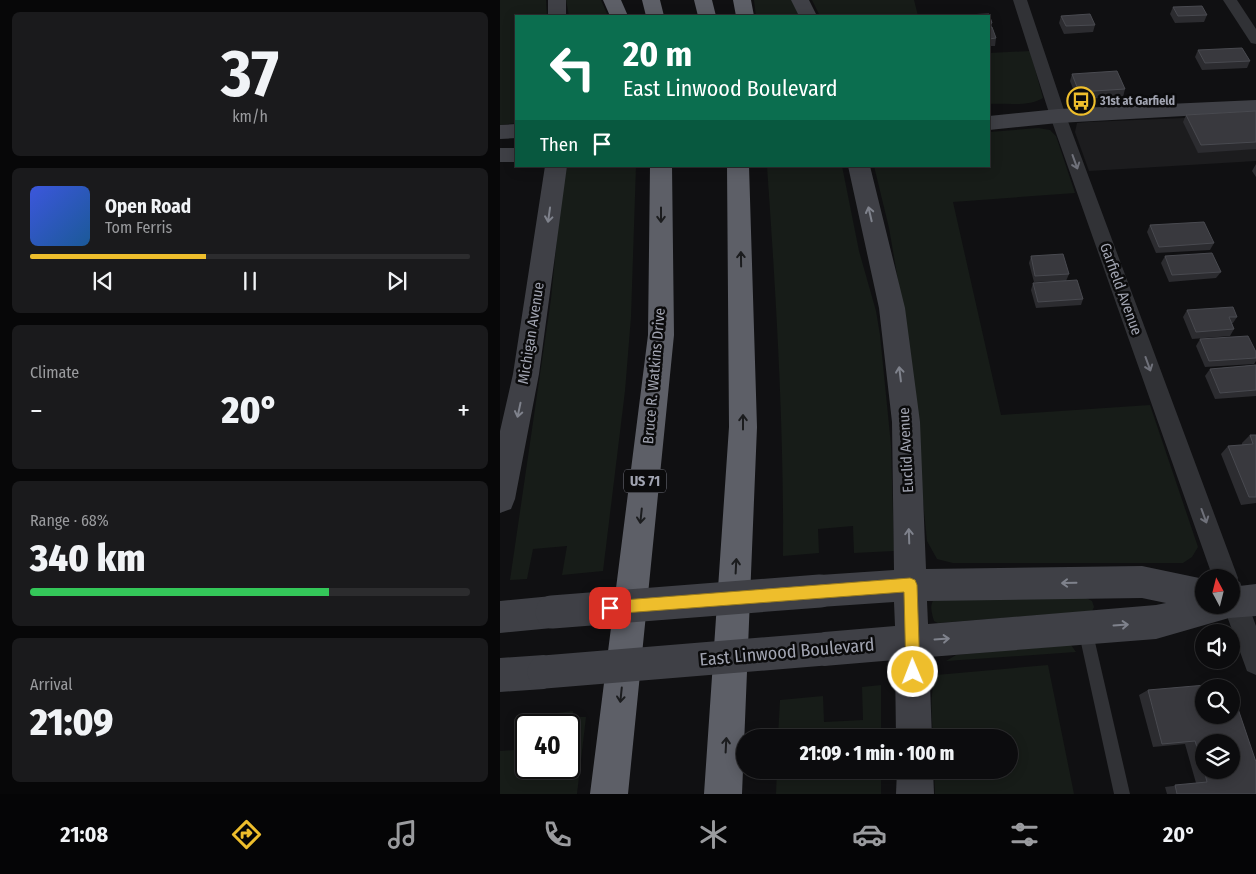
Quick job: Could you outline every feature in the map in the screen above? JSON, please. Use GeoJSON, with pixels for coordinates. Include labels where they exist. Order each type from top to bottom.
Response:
{"type":"FeatureCollection","features":[{"type":"Feature","properties":{"kind":"highway"},"geometry":{"type":"LineString","coordinates":[[612,0],[619,15]]}},
{"type":"Feature","properties":{"kind":"highway"},"geometry":{"type":"LineString","coordinates":[[652,0],[655,15]]}},
{"type":"Feature","properties":{"kind":"highway"},"geometry":{"type":"LineString","coordinates":[[703,0],[707,15]]}},
{"type":"Feature","properties":{"kind":"highway"},"geometry":{"type":"LineString","coordinates":[[742,0],[745,15]]}},
{"type":"Feature","properties":{"kind":"highway","name":"Bruce R. Watkins Drive"},"geometry":{"type":"LineString","coordinates":[[610,794],[661,335],[661,167]]}},
{"type":"Feature","properties":{"kind":"highway"},"geometry":{"type":"LineString","coordinates":[[723,794],[743,427],[739,170]]}},
{"type":"Feature","properties":{"kind":"main road"},"geometry":{"type":"LineString","coordinates":[[557,0],[557,15]]}},
{"type":"Feature","properties":{"kind":"main road"},"geometry":{"type":"LineString","coordinates":[[800,0],[808,15]]}},
{"type":"Feature","properties":{"kind":"main road"},"geometry":{"type":"LineString","coordinates":[[990,123],[1058,116],[1256,106]]}},
{"type":"Feature","properties":{"kind":"main road"},"geometry":{"type":"LineString","coordinates":[[990,112],[1058,116]]}},
{"type":"Feature","properties":{"kind":"main road"},"geometry":{"type":"LineString","coordinates":[[500,132],[515,131]]}},
{"type":"Feature","properties":{"kind":"main road"},"geometry":{"type":"LineString","coordinates":[[500,155],[515,154]]}},
{"type":"Feature","properties":{"kind":"main road","name":"Michigan Avenue"},"geometry":{"type":"LineString","coordinates":[[500,499],[526,374],[556,167]]}},
{"type":"Feature","properties":{"kind":"main road","name":"Euclid Avenue"},"geometry":{"type":"LineString","coordinates":[[859,167],[892,308],[905,412],[914,729]]}},
{"type":"Feature","properties":{"kind":"main road"},"geometry":{"type":"LineString","coordinates":[[500,617],[910,585],[1142,582],[1195,593]]}},
{"type":"Feature","properties":{"kind":"main road","name":"East Linwood Boulevard"},"geometry":{"type":"LineString","coordinates":[[500,676],[1156,622],[1195,609]]}},
{"type":"Feature","properties":{"kind":"main road"},"geometry":{"type":"LineString","coordinates":[[915,779],[915,794]]}},
{"type":"Feature","properties":{"kind":"street","name":"Garfield Avenue"},"geometry":{"type":"LineString","coordinates":[[1020,0],[1058,116],[1223,569]]}},
{"type":"Feature","properties":{"kind":"street"},"geometry":{"type":"LineString","coordinates":[[1230,0],[1256,40]]}},
{"type":"Feature","properties":{"kind":"street","name":"Garfield Avenue"},"geometry":{"type":"LineString","coordinates":[[1239,614],[1256,662]]}},
{"type":"Feature","properties":{"kind":"lane"},"geometry":{"type":"LineString","coordinates":[[1085,628],[1122,794]]}},
{"type":"Feature","properties":{"kind":"shaded area"},"geometry":{"type":"Polygon","coordinates":[[[500,0],[546,0],[547,15],[515,15],[515,123],[500,125],[500,0]]]}},
{"type":"Feature","properties":{"kind":"shaded area"},"geometry":{"type":"Polygon","coordinates":[[[566,0],[601,0],[608,15],[569,15],[566,0]]]}},
{"type":"Feature","properties":{"kind":"shaded area"},"geometry":{"type":"Polygon","coordinates":[[[754,0],[793,0],[800,15],[756,15],[754,0]]]}},
{"type":"Feature","properties":{"kind":"shaded area"},"geometry":{"type":"Polygon","coordinates":[[[812,0],[914,0],[918,15],[820,15],[812,0]]]}},
{"type":"Feature","properties":{"kind":"shaded area"},"geometry":{"type":"Polygon","coordinates":[[[1030,51],[1043,98],[1024,104],[990,104],[990,53],[1030,51]]]}},
{"type":"Feature","properties":{"kind":"shaded area"},"geometry":{"type":"Polygon","coordinates":[[[1256,115],[1256,161],[1089,171],[1075,132],[1077,123],[1256,115]]]}},
{"type":"Feature","properties":{"kind":"shaded area"},"geometry":{"type":"Polygon","coordinates":[[[1038,128],[1050,130],[1056,136],[1075,193],[953,202],[1001,415],[1150,405],[1198,547],[1192,557],[1183,563],[953,563],[937,559],[927,541],[905,321],[889,228],[874,167],[990,167],[990,132],[1038,128]]]}},
{"type":"Feature","properties":{"kind":"shaded area"},"geometry":{"type":"Polygon","coordinates":[[[564,167],[636,167],[631,317],[625,391],[603,571],[562,575],[567,546],[533,549],[527,579],[510,580],[551,299],[564,167]]]}},
{"type":"Feature","properties":{"kind":"shaded area"},"geometry":{"type":"Polygon","coordinates":[[[767,167],[842,167],[859,251],[876,311],[880,335],[891,445],[894,551],[854,553],[853,526],[818,529],[819,553],[783,556],[779,361],[767,167]]]}},
{"type":"Feature","properties":{"kind":"shaded area"},"geometry":{"type":"Polygon","coordinates":[[[1086,598],[1092,601],[1094,607],[1092,611],[938,623],[934,621],[931,610],[934,599],[1086,598]]]}},
{"type":"Feature","properties":{"kind":"shaded area"},"geometry":{"type":"Polygon","coordinates":[[[1071,645],[1076,652],[946,661],[956,655],[1071,645]]]}},
{"type":"Feature","properties":{"kind":"shaded area"},"geometry":{"type":"Polygon","coordinates":[[[1048,665],[1074,794],[935,794],[934,779],[1018,779],[1018,729],[933,729],[932,698],[936,675],[1048,665]]]}},
{"type":"Feature","properties":{"kind":"shaded area"},"geometry":{"type":"Polygon","coordinates":[[[881,685],[881,729],[778,729],[780,700],[823,696],[824,722],[863,720],[862,687],[881,685]]]}},
{"type":"Feature","properties":{"kind":"shaded area"},"geometry":{"type":"Polygon","coordinates":[[[573,711],[572,714],[548,714],[573,711]]]}},
{"type":"Feature","properties":{"kind":"shaded area"},"geometry":{"type":"Polygon","coordinates":[[[580,717],[586,717],[580,768],[580,717]]]}},
{"type":"Feature","properties":{"kind":"shaded area"},"geometry":{"type":"Polygon","coordinates":[[[515,750],[515,779],[579,779],[577,794],[500,794],[500,751],[515,750]]]}},
{"type":"Feature","properties":{"kind":"shaded area"},"geometry":{"type":"Polygon","coordinates":[[[777,779],[881,779],[881,794],[776,794],[777,779]]]}},
{"type":"Feature","properties":{"kind":"building"},"geometry":{"type":"Polygon","coordinates":[[[1202,6],[1207,15],[1178,16],[1173,7],[1202,6]]]}},
{"type":"Feature","properties":{"kind":"building"},"geometry":{"type":"Polygon","coordinates":[[[1090,14],[1095,25],[1066,26],[1061,16],[1090,14]]]}},
{"type":"Feature","properties":{"kind":"building"},"geometry":{"type":"Polygon","coordinates":[[[990,27],[992,27],[996,38],[990,39],[990,27]]]}},
{"type":"Feature","properties":{"kind":"building"},"geometry":{"type":"Polygon","coordinates":[[[1242,48],[1250,61],[1205,63],[1198,50],[1242,48]]]}},
{"type":"Feature","properties":{"kind":"building"},"geometry":{"type":"Polygon","coordinates":[[[1117,71],[1125,89],[1079,92],[1072,74],[1117,71]]]}},
{"type":"Feature","properties":{"kind":"building"},"geometry":{"type":"Polygon","coordinates":[[[1256,111],[1256,142],[1201,145],[1186,115],[1256,111]]]}},
{"type":"Feature","properties":{"kind":"building"},"geometry":{"type":"Polygon","coordinates":[[[1204,222],[1214,243],[1159,247],[1150,225],[1204,222]]]}},
{"type":"Feature","properties":{"kind":"building"},"geometry":{"type":"Polygon","coordinates":[[[1212,253],[1221,272],[1172,275],[1165,256],[1212,253]]]}},
{"type":"Feature","properties":{"kind":"building"},"geometry":{"type":"Polygon","coordinates":[[[1063,254],[1069,274],[1035,276],[1031,256],[1063,254]]]}},
{"type":"Feature","properties":{"kind":"building"},"geometry":{"type":"Polygon","coordinates":[[[1077,280],[1083,299],[1038,302],[1033,283],[1077,280]]]}},
{"type":"Feature","properties":{"kind":"building"},"geometry":{"type":"Polygon","coordinates":[[[1233,307],[1237,317],[1229,317],[1234,329],[1196,332],[1187,310],[1233,307]]]}},
{"type":"Feature","properties":{"kind":"building"},"geometry":{"type":"Polygon","coordinates":[[[1248,336],[1256,352],[1256,358],[1209,361],[1200,339],[1248,336]]]}},
{"type":"Feature","properties":{"kind":"building"},"geometry":{"type":"Polygon","coordinates":[[[1256,365],[1256,390],[1220,393],[1210,369],[1256,365]]]}},
{"type":"Feature","properties":{"kind":"building"},"geometry":{"type":"Polygon","coordinates":[[[1250,435],[1256,435],[1256,497],[1249,497],[1228,446],[1253,444],[1250,435]]]}},
{"type":"Feature","properties":{"kind":"building"},"geometry":{"type":"Polygon","coordinates":[[[1195,686],[1195,724],[1240,724],[1240,715],[1256,762],[1256,794],[1177,794],[1175,785],[1207,782],[1206,779],[1240,779],[1240,734],[1195,734],[1195,741],[1162,744],[1148,690],[1195,686]]]}},
{"type":"Feature","properties":{"kind":"place","name":"31st at Garfield"},"geometry":{"type":"Point","coordinates":[1081,101]}},
{"type":"Feature","properties":{"kind":"route"},"geometry":{"type":"LineString","coordinates":[[610,608],[910,585],[913,672]]}}]}
